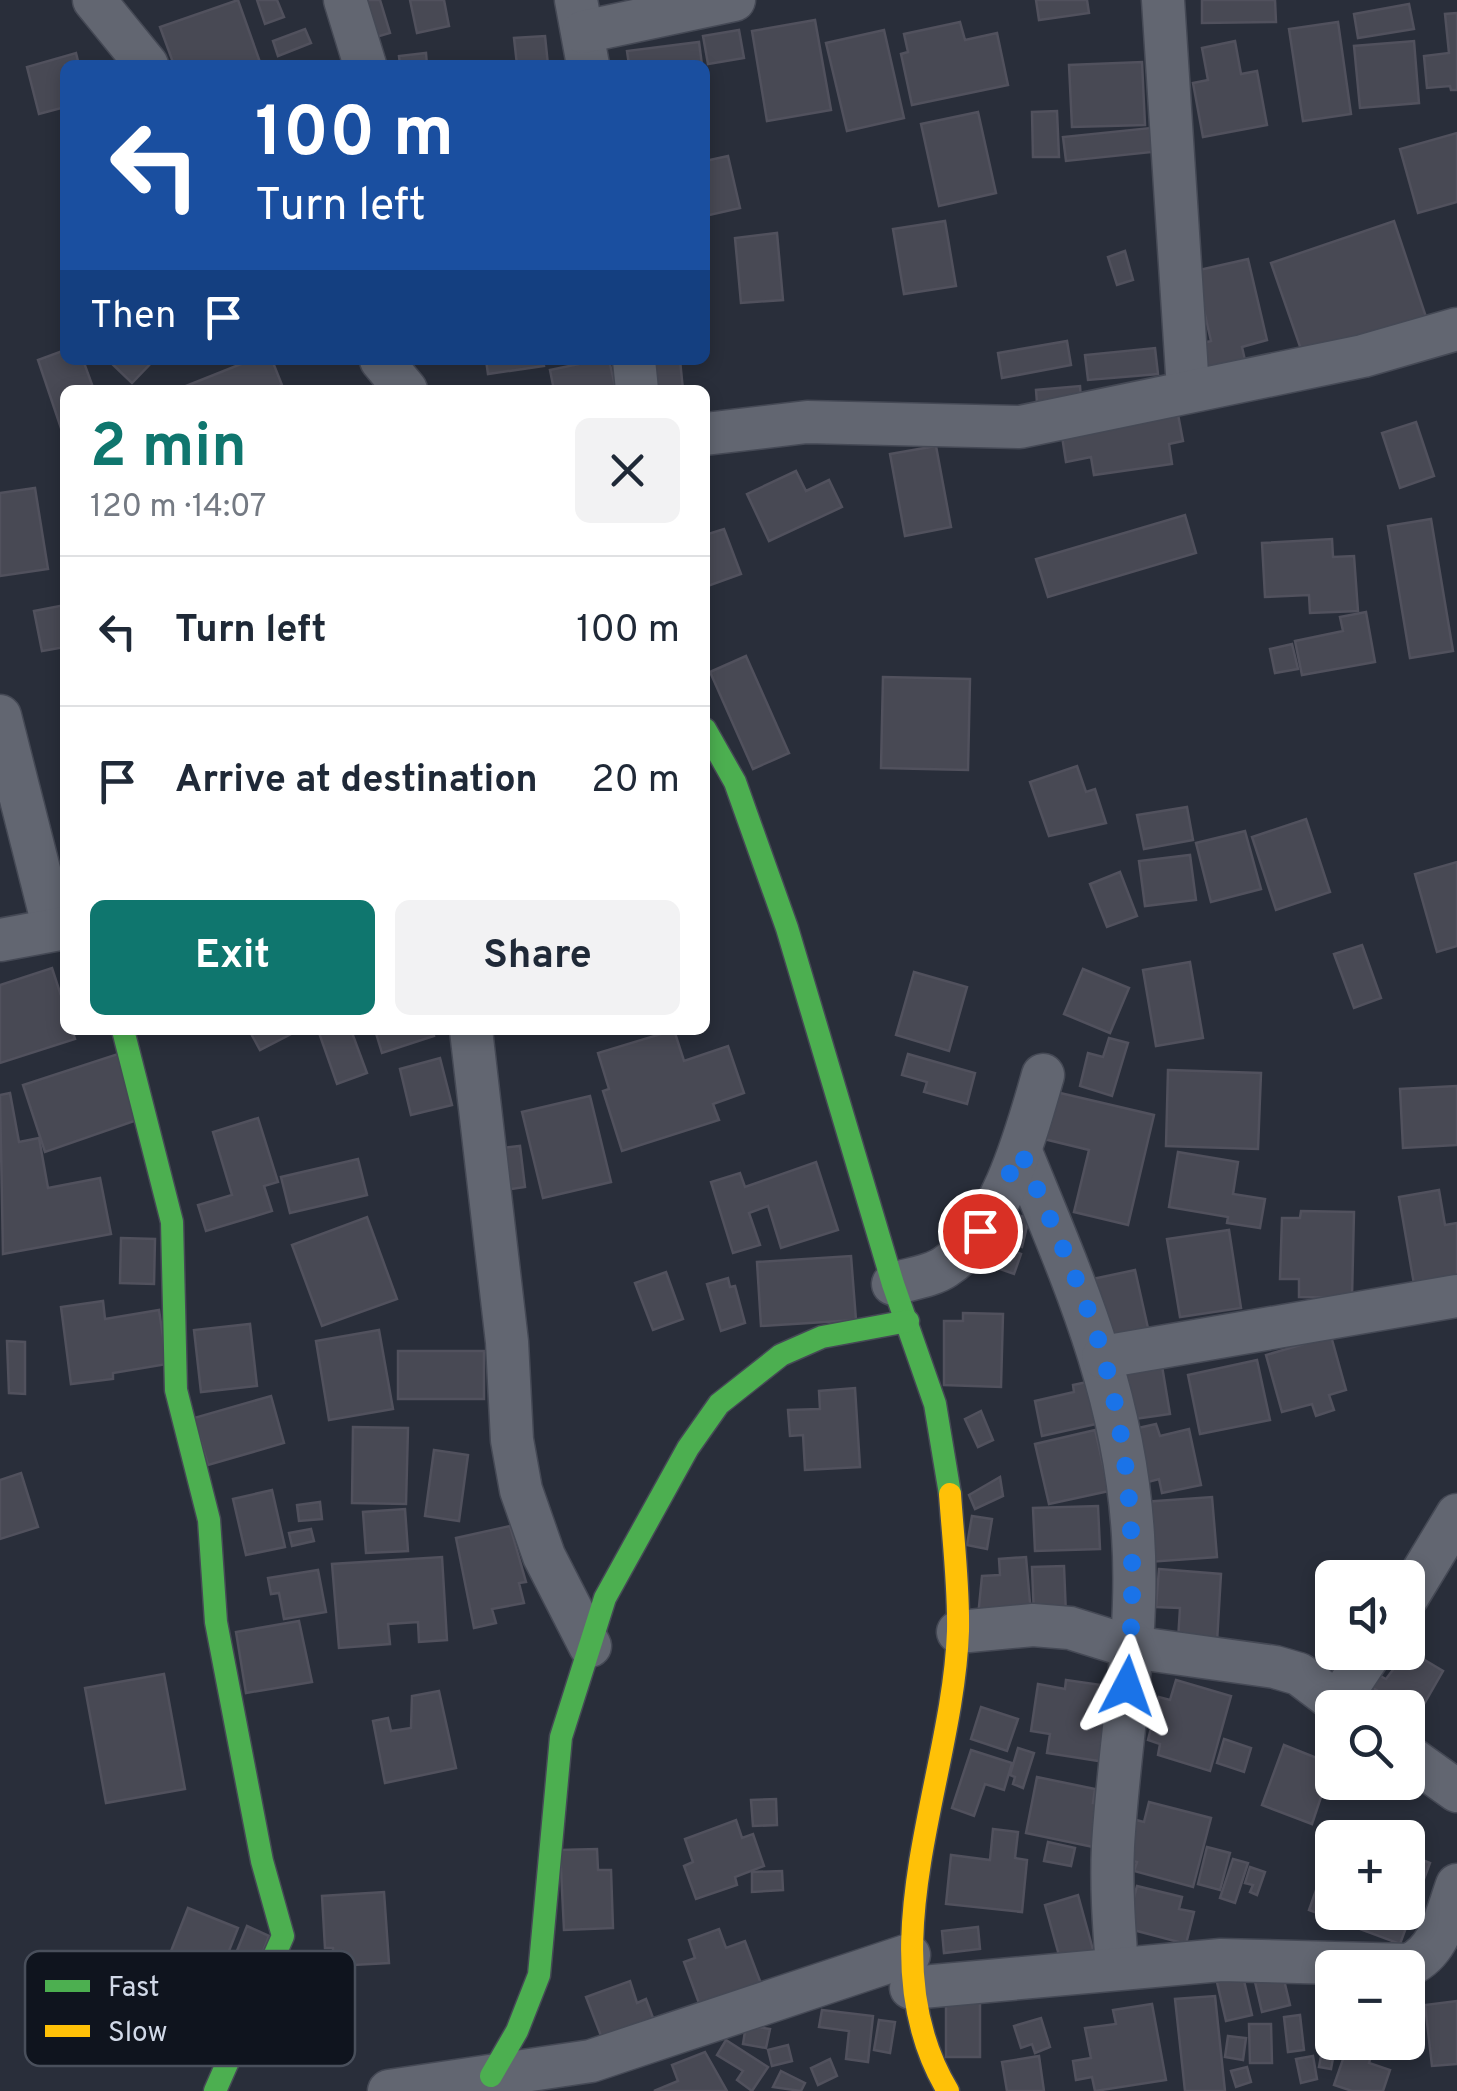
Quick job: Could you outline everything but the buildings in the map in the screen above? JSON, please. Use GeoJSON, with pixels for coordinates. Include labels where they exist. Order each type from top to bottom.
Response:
{"type":"FeatureCollection","features":[{"type":"Feature","properties":{"kind":"street"},"geometry":{"type":"LineString","coordinates":[[94,0],[143,60]]}},
{"type":"Feature","properties":{"kind":"street"},"geometry":{"type":"LineString","coordinates":[[345,0],[363,60]]}},
{"type":"Feature","properties":{"kind":"street"},"geometry":{"type":"LineString","coordinates":[[582,32],[734,0]]}},
{"type":"Feature","properties":{"kind":"street"},"geometry":{"type":"LineString","coordinates":[[1163,0],[1188,390]]}},
{"type":"Feature","properties":{"kind":"street"},"geometry":{"type":"LineString","coordinates":[[710,433],[806,422],[1020,427],[1093,415],[1188,390],[1363,356],[1457,329]]}},
{"type":"Feature","properties":{"kind":"street"},"geometry":{"type":"LineString","coordinates":[[386,365],[402,385]]}},
{"type":"Feature","properties":{"kind":"street"},"geometry":{"type":"LineString","coordinates":[[0,716],[59,929],[0,940]]}},
{"type":"Feature","properties":{"kind":"street"},"geometry":{"type":"LineString","coordinates":[[710,738],[735,782],[787,928],[935,1404],[950,1470],[958,1632],[910,1971],[926,2050],[948,2091]]}},
{"type":"Feature","properties":{"kind":"street"},"geometry":{"type":"LineString","coordinates":[[125,1035],[152,1126],[172,1222],[176,1390],[209,1520],[216,1622],[262,1861],[283,1936],[276,1951]]}},
{"type":"Feature","properties":{"kind":"street"},"geometry":{"type":"LineString","coordinates":[[471,1035],[521,1490],[544,1556],[590,1646]]}},
{"type":"Feature","properties":{"kind":"street"},"geometry":{"type":"LineString","coordinates":[[491,2076],[517,2032],[539,1975],[552,1878],[561,1737],[571,1694],[605,1598],[688,1448],[719,1404],[794,1348],[901,1303],[945,1268],[980,1231],[1021,1152],[1042,1075]]}},
{"type":"Feature","properties":{"kind":"street"},"geometry":{"type":"LineString","coordinates":[[1021,1152],[1103,1358],[1124,1454],[1134,1539],[1131,1647],[1113,1843],[1117,1967]]}},
{"type":"Feature","properties":{"kind":"street"},"geometry":{"type":"LineString","coordinates":[[1103,1358],[1457,1296]]}},
{"type":"Feature","properties":{"kind":"street"},"geometry":{"type":"LineString","coordinates":[[1425,1571],[1452,1532]]}},
{"type":"Feature","properties":{"kind":"street"},"geometry":{"type":"LineString","coordinates":[[958,1632],[1033,1625],[1070,1628],[1131,1647],[1275,1667],[1300,1674],[1321,1690]]}},
{"type":"Feature","properties":{"kind":"street"},"geometry":{"type":"LineString","coordinates":[[1425,1768],[1457,1790]]}},
{"type":"Feature","properties":{"kind":"street"},"geometry":{"type":"LineString","coordinates":[[389,2091],[591,2062],[694,2023],[910,1971],[1117,1967],[1221,1960],[1409,1964],[1424,1958],[1435,1944],[1457,1884]]}},
{"type":"Feature","properties":{"kind":"street"},"geometry":{"type":"LineString","coordinates":[[215,2091],[226,2066]]}},
{"type":"Feature","properties":{"kind":"traffic: fast"},"geometry":{"type":"LineString","coordinates":[[710,738],[735,782],[787,928],[893,1284],[935,1404],[950,1494]]}},
{"type":"Feature","properties":{"kind":"traffic: fast"},"geometry":{"type":"LineString","coordinates":[[124,1035],[172,1222],[176,1390],[209,1520],[216,1622],[262,1861],[283,1936],[276,1951]]}},
{"type":"Feature","properties":{"kind":"traffic: fast"},"geometry":{"type":"LineString","coordinates":[[491,2076],[517,2031],[539,1975],[561,1737],[605,1598],[688,1448],[719,1404],[781,1355],[822,1337],[908,1321]]}},
{"type":"Feature","properties":{"kind":"traffic: fast"},"geometry":{"type":"LineString","coordinates":[[215,2091],[226,2066]]}},
{"type":"Feature","properties":{"kind":"traffic: slow"},"geometry":{"type":"LineString","coordinates":[[948,2091],[924,2037],[913,1981],[913,1924],[953,1688],[958,1631],[950,1494]]}},
{"type":"Feature","properties":{"kind":"route"},"geometry":{"type":"LineString","coordinates":[[980,1231],[1021,1152],[1103,1358],[1124,1454],[1134,1539],[1127,1686]]}}]}
